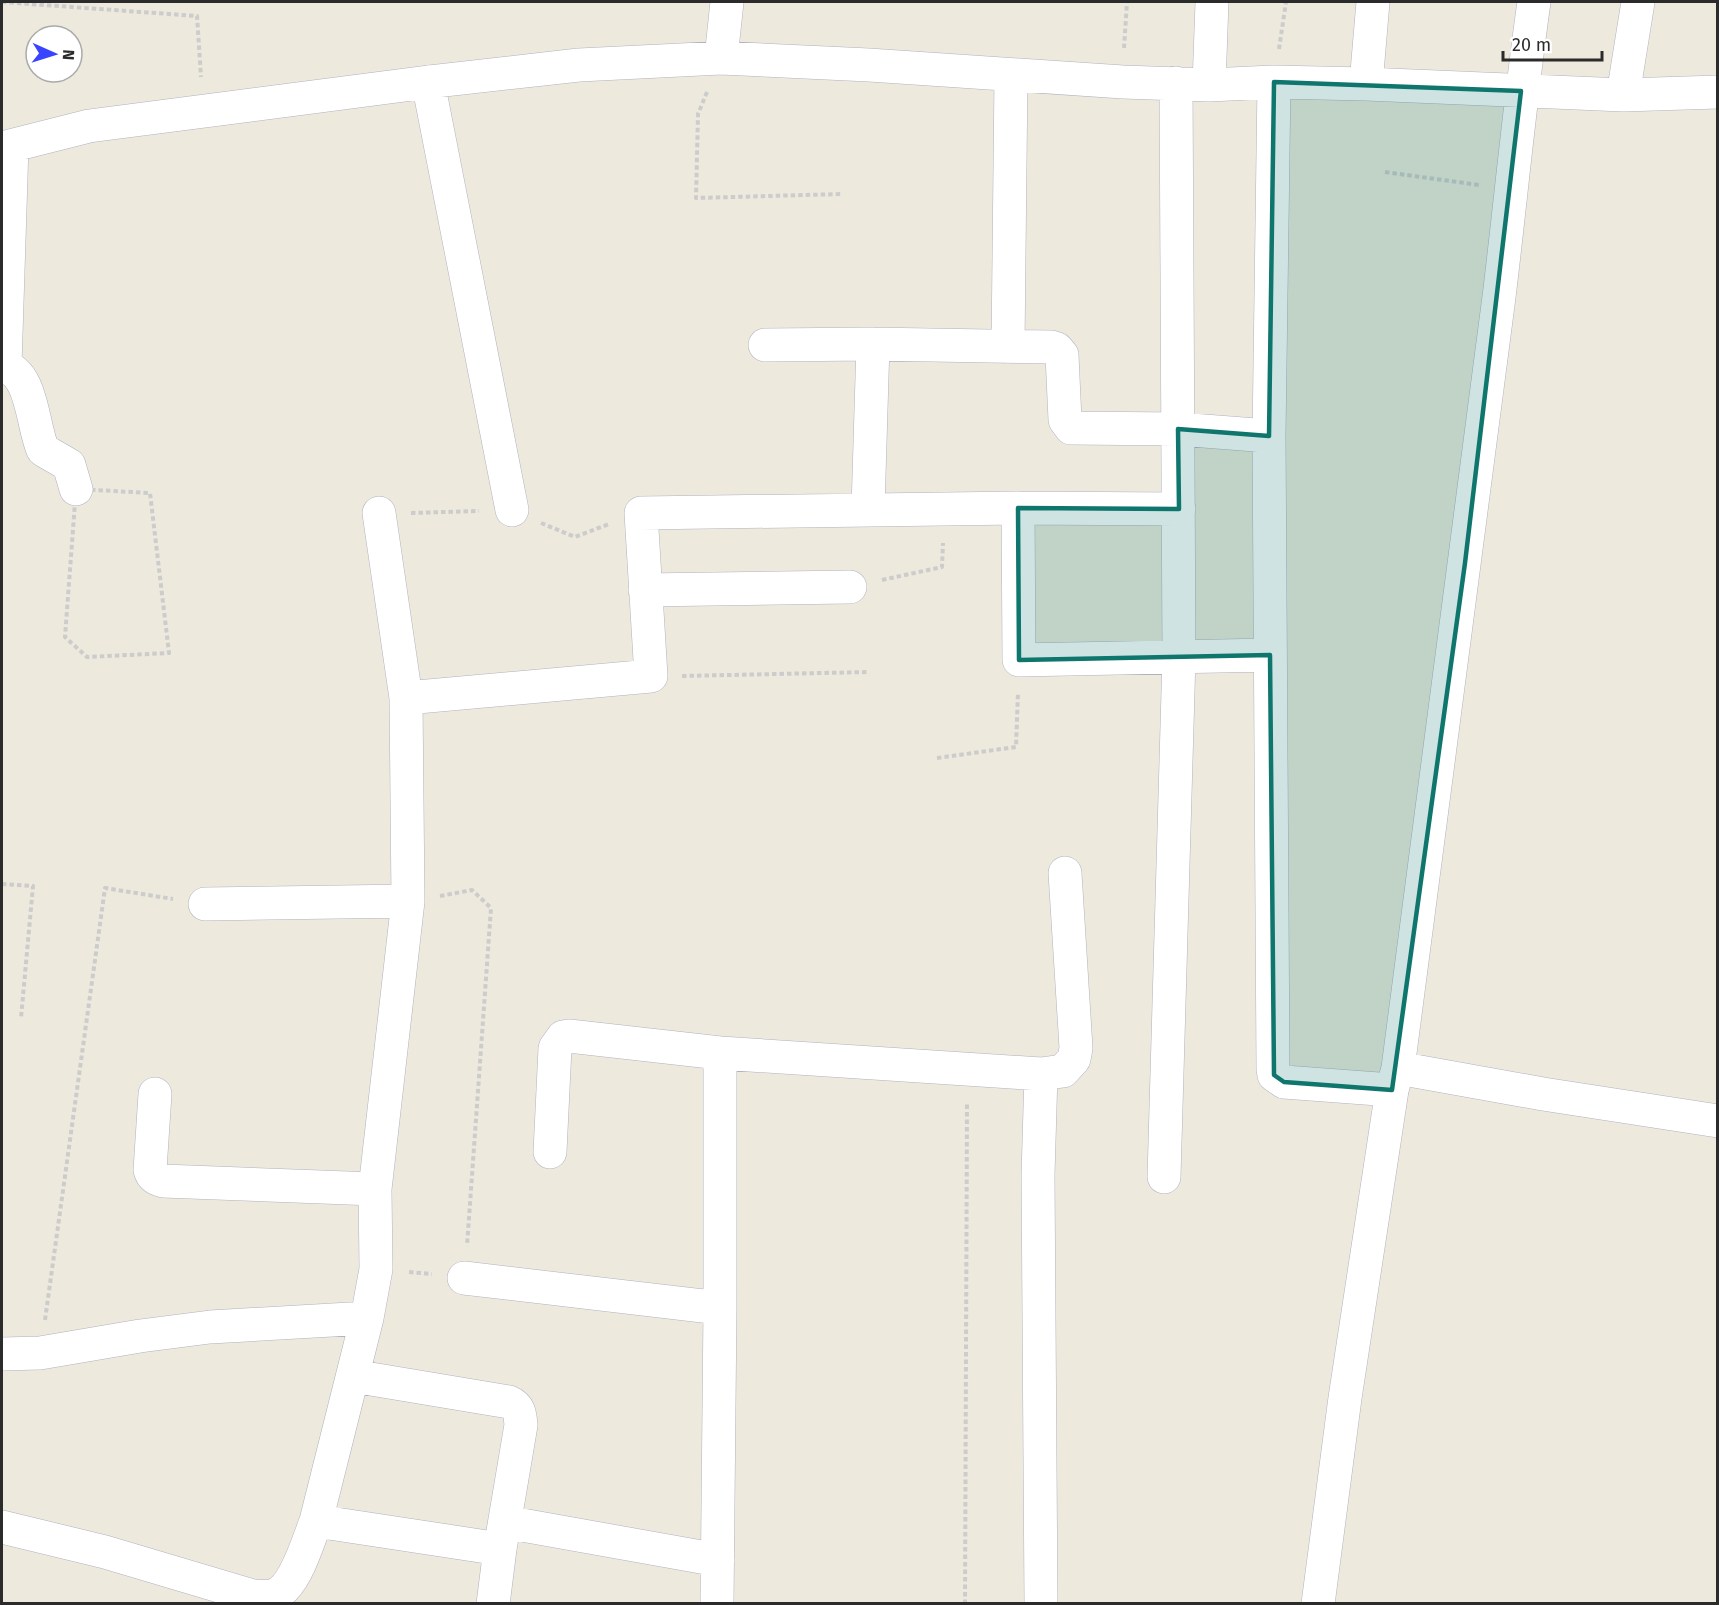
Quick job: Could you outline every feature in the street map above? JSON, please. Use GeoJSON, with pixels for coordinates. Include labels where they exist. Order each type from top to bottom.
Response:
{"type":"FeatureCollection","features":[{"type":"Feature","properties":{"kind":"street"},"geometry":{"type":"LineString","coordinates":[[721,58],[727,2]]}},
{"type":"Feature","properties":{"kind":"street"},"geometry":{"type":"LineString","coordinates":[[1209,85],[1212,2]]}},
{"type":"Feature","properties":{"kind":"street"},"geometry":{"type":"LineString","coordinates":[[1366,84],[1372,2]]}},
{"type":"Feature","properties":{"kind":"street"},"geometry":{"type":"LineString","coordinates":[[1318,1604],[1345,1398],[1395,1079],[1465,563],[1533,2]]}},
{"type":"Feature","properties":{"kind":"street"},"geometry":{"type":"LineString","coordinates":[[1623,96],[1638,2]]}},
{"type":"Feature","properties":{"kind":"street"},"geometry":{"type":"LineString","coordinates":[[76,489],[69,465],[43,450],[24,382],[16,372],[3,366],[7,147],[89,126],[579,65],[721,58],[869,65],[1011,76],[1209,85],[1274,82],[1366,84],[1623,96],[1718,92]]}},
{"type":"Feature","properties":{"kind":"street"},"geometry":{"type":"LineString","coordinates":[[1008,347],[1011,76]]}},
{"type":"Feature","properties":{"kind":"street"},"geometry":{"type":"LineString","coordinates":[[428,82],[512,510]]}},
{"type":"Feature","properties":{"kind":"street"},"geometry":{"type":"LineString","coordinates":[[1274,82],[1269,436],[1270,868],[1274,1075],[1284,1082],[1395,1079],[1543,1094],[1718,1121]]}},
{"type":"Feature","properties":{"kind":"street"},"geometry":{"type":"LineString","coordinates":[[1164,1177],[1179,657],[1176,83]]}},
{"type":"Feature","properties":{"kind":"street"},"geometry":{"type":"LineString","coordinates":[[765,345],[873,344],[1057,349],[1062,355],[1063,363],[1065,420],[1071,428],[1178,429],[1269,436]]}},
{"type":"Feature","properties":{"kind":"street"},"geometry":{"type":"LineString","coordinates":[[868,509],[873,344]]}},
{"type":"Feature","properties":{"kind":"street"},"geometry":{"type":"LineString","coordinates":[[1018,508],[1019,660],[1270,655]]}},
{"type":"Feature","properties":{"kind":"street"},"geometry":{"type":"LineString","coordinates":[[406,698],[651,676],[640,513],[868,509],[1179,508]]}},
{"type":"Feature","properties":{"kind":"street"},"geometry":{"type":"LineString","coordinates":[[2,1527],[105,1552],[253,1600],[273,1596],[288,1585],[300,1564],[316,1521],[367,1318],[376,1269],[375,1189],[408,902],[406,698],[379,513]]}},
{"type":"Feature","properties":{"kind":"street"},"geometry":{"type":"LineString","coordinates":[[645,590],[850,587]]}},
{"type":"Feature","properties":{"kind":"street"},"geometry":{"type":"LineString","coordinates":[[550,1152],[555,1048],[563,1037],[569,1036],[720,1053],[1041,1074],[1063,1071],[1074,1059],[1076,1048],[1065,873]]}},
{"type":"Feature","properties":{"kind":"street"},"geometry":{"type":"LineString","coordinates":[[205,904],[408,902]]}},
{"type":"Feature","properties":{"kind":"street"},"geometry":{"type":"LineString","coordinates":[[717,1604],[720,1053]]}},
{"type":"Feature","properties":{"kind":"street"},"geometry":{"type":"LineString","coordinates":[[1041,1074],[1038,1175],[1041,1604]]}},
{"type":"Feature","properties":{"kind":"street"},"geometry":{"type":"LineString","coordinates":[[155,1094],[150,1170],[156,1179],[375,1189]]}},
{"type":"Feature","properties":{"kind":"street"},"geometry":{"type":"LineString","coordinates":[[465,1278],[720,1308]]}},
{"type":"Feature","properties":{"kind":"street"},"geometry":{"type":"LineString","coordinates":[[2,1354],[40,1353],[210,1327],[367,1318]]}},
{"type":"Feature","properties":{"kind":"street"},"geometry":{"type":"LineString","coordinates":[[353,1376],[514,1404],[519,1410],[521,1425],[493,1604]]}},
{"type":"Feature","properties":{"kind":"street"},"geometry":{"type":"LineString","coordinates":[[316,1521],[502,1536],[718,1560]]}},
{"type":"Feature","properties":{"kind":"path"},"geometry":{"type":"LineString","coordinates":[[2,2],[197,16],[204,111]]}},
{"type":"Feature","properties":{"kind":"path"},"geometry":{"type":"LineString","coordinates":[[1123,82],[1127,2]]}},
{"type":"Feature","properties":{"kind":"path"},"geometry":{"type":"LineString","coordinates":[[1274,82],[1286,2]]}},
{"type":"Feature","properties":{"kind":"path"},"geometry":{"type":"LineString","coordinates":[[721,58],[698,114],[696,198],[842,194]]}},
{"type":"Feature","properties":{"kind":"path"},"geometry":{"type":"LineString","coordinates":[[1384,172],[1512,190]]}},
{"type":"Feature","properties":{"kind":"path"},"geometry":{"type":"LineString","coordinates":[[76,489],[150,493],[169,653],[87,657],[65,637],[76,489]]}},
{"type":"Feature","properties":{"kind":"path"},"geometry":{"type":"LineString","coordinates":[[850,587],[942,567],[945,509]]}},
{"type":"Feature","properties":{"kind":"path"},"geometry":{"type":"LineString","coordinates":[[379,513],[512,510],[575,537],[640,513]]}},
{"type":"Feature","properties":{"kind":"path"},"geometry":{"type":"LineString","coordinates":[[937,758],[1016,747],[1019,660]]}},
{"type":"Feature","properties":{"kind":"path"},"geometry":{"type":"LineString","coordinates":[[651,676],[869,672]]}},
{"type":"Feature","properties":{"kind":"path"},"geometry":{"type":"LineString","coordinates":[[2,884],[33,886],[21,1018]]}},
{"type":"Feature","properties":{"kind":"path"},"geometry":{"type":"LineString","coordinates":[[40,1353],[105,888],[205,904]]}},
{"type":"Feature","properties":{"kind":"path"},"geometry":{"type":"LineString","coordinates":[[376,1269],[465,1278],[491,908],[472,890],[408,902]]}},
{"type":"Feature","properties":{"kind":"path"},"geometry":{"type":"LineString","coordinates":[[965,1604],[967,1070]]}},
{"type":"Feature","properties":{"kind":"highlighted area"},"geometry":{"type":"Polygon","coordinates":[[[1274,82],[1521,91],[1465,563],[1392,1090],[1284,1082],[1274,1075],[1270,655],[1019,660],[1018,508],[1179,509],[1178,429],[1269,436],[1274,82]]]}}]}
